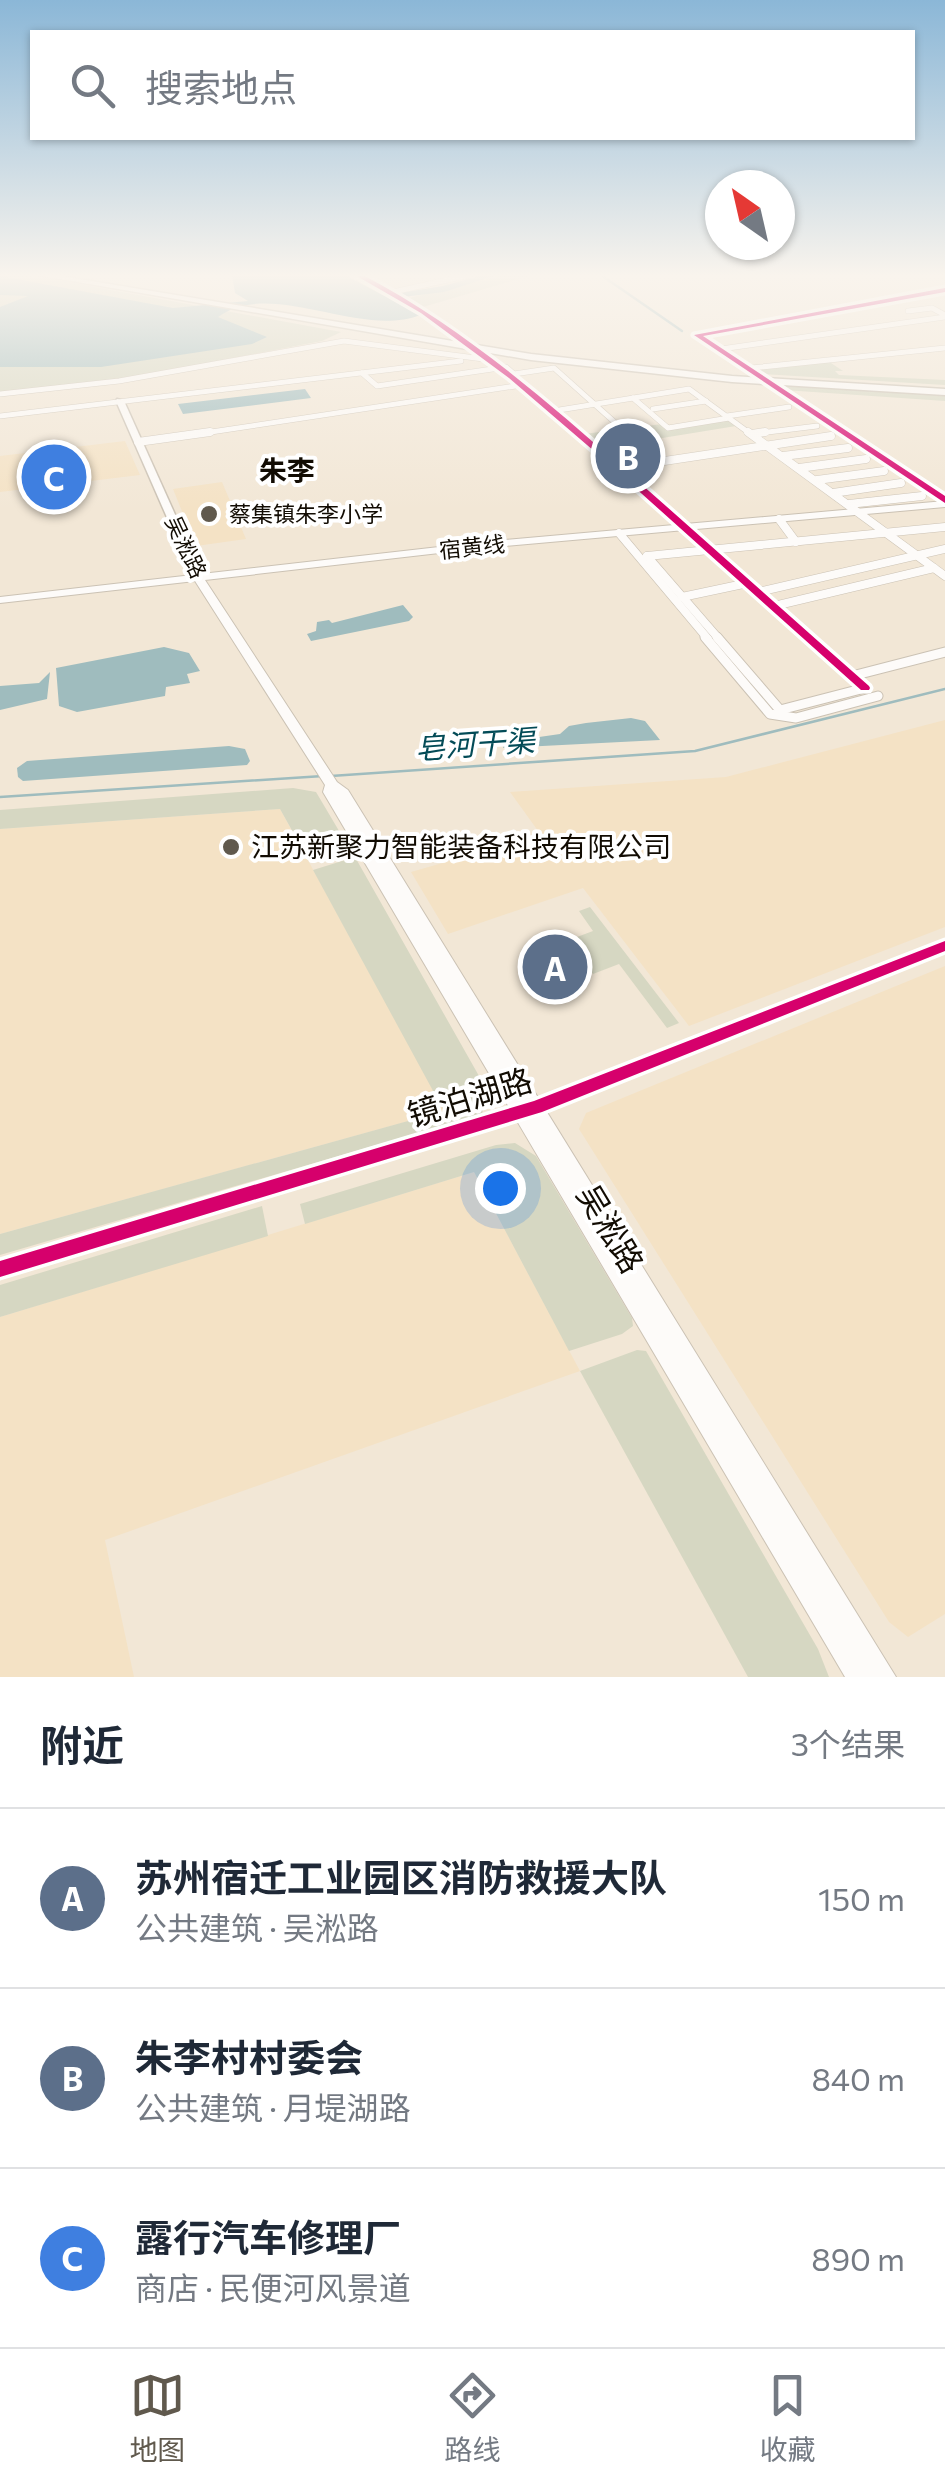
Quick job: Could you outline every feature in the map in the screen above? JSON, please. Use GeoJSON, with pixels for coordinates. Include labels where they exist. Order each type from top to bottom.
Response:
{"type":"FeatureCollection","features":[{"type":"Feature","properties":{"kind":"main road"},"geometry":{"type":"LineString","coordinates":[[471,353],[765,380],[945,390]]}},
{"type":"Feature","properties":{"kind":"main road"},"geometry":{"type":"LineString","coordinates":[[546,353],[765,380]]}},
{"type":"Feature","properties":{"kind":"main road","name":"宿黄线"},"geometry":{"type":"LineString","coordinates":[[0,600],[854,508],[945,502]]}},
{"type":"Feature","properties":{"kind":"main road","name":"吴淞路"},"geometry":{"type":"LineString","coordinates":[[200,578],[332,784],[330,792],[884,1677]]}},
{"type":"Feature","properties":{"kind":"main road","name":"吴淞路"},"geometry":{"type":"LineString","coordinates":[[528,1110],[859,1677]]}},
{"type":"Feature","properties":{"kind":"street"},"geometry":{"type":"LineString","coordinates":[[0,394],[119,381],[268,353]]}},
{"type":"Feature","properties":{"kind":"street"},"geometry":{"type":"LineString","coordinates":[[464,353],[492,360],[522,384],[865,688],[780,710],[619,533]]}},
{"type":"Feature","properties":{"kind":"street"},"geometry":{"type":"LineString","coordinates":[[727,353],[945,502]]}},
{"type":"Feature","properties":{"kind":"street"},"geometry":{"type":"LineString","coordinates":[[750,368],[894,353]]}},
{"type":"Feature","properties":{"kind":"street"},"geometry":{"type":"LineString","coordinates":[[0,416],[480,355]]}},
{"type":"Feature","properties":{"kind":"street"},"geometry":{"type":"LineString","coordinates":[[362,373],[374,385],[381,386],[502,368],[514,374],[554,368],[634,438]]}},
{"type":"Feature","properties":{"kind":"street"},"geometry":{"type":"LineString","coordinates":[[138,442],[354,413],[522,384]]}},
{"type":"Feature","properties":{"kind":"street"},"geometry":{"type":"LineString","coordinates":[[553,411],[689,389],[945,576]]}},
{"type":"Feature","properties":{"kind":"street"},"geometry":{"type":"LineString","coordinates":[[634,398],[668,428],[789,406]]}},
{"type":"Feature","properties":{"kind":"street"},"geometry":{"type":"LineString","coordinates":[[653,410],[706,401]]}},
{"type":"Feature","properties":{"kind":"street","name":"吴淞路"},"geometry":{"type":"LineString","coordinates":[[120,402],[200,578]]}},
{"type":"Feature","properties":{"kind":"street"},"geometry":{"type":"LineString","coordinates":[[752,434],[816,426]]}},
{"type":"Feature","properties":{"kind":"street"},"geometry":{"type":"LineString","coordinates":[[618,468],[831,436]]}},
{"type":"Feature","properties":{"kind":"street"},"geometry":{"type":"LineString","coordinates":[[782,456],[848,448]]}},
{"type":"Feature","properties":{"kind":"street"},"geometry":{"type":"LineString","coordinates":[[798,468],[866,459]]}},
{"type":"Feature","properties":{"kind":"street"},"geometry":{"type":"LineString","coordinates":[[816,480],[884,471]]}},
{"type":"Feature","properties":{"kind":"street"},"geometry":{"type":"LineString","coordinates":[[832,493],[901,483]]}},
{"type":"Feature","properties":{"kind":"street"},"geometry":{"type":"LineString","coordinates":[[854,508],[922,496]]}},
{"type":"Feature","properties":{"kind":"street"},"geometry":{"type":"LineString","coordinates":[[779,519],[796,542]]}},
{"type":"Feature","properties":{"kind":"street"},"geometry":{"type":"LineString","coordinates":[[878,696],[796,718],[775,716],[763,709],[647,556],[945,527]]}},
{"type":"Feature","properties":{"kind":"street"},"geometry":{"type":"LineString","coordinates":[[758,592],[945,549]]}},
{"type":"Feature","properties":{"kind":"street"},"geometry":{"type":"LineString","coordinates":[[774,606],[934,568]]}},
{"type":"Feature","properties":{"kind":"street"},"geometry":{"type":"LineString","coordinates":[[681,600],[748,583]]}},
{"type":"Feature","properties":{"kind":"street"},"geometry":{"type":"LineString","coordinates":[[852,676],[945,652]]}},
{"type":"Feature","properties":{"kind":"street","name":"镜泊湖路"},"geometry":{"type":"LineString","coordinates":[[0,1269],[528,1110],[945,946]]}},
{"type":"Feature","properties":{"kind":"shaded area"},"geometry":{"type":"Polygon","coordinates":[[[125,441],[140,475],[0,492],[0,456],[125,441]]]}},
{"type":"Feature","properties":{"kind":"shaded area","name":"蔡集镇朱李小学"},"geometry":{"type":"Polygon","coordinates":[[[222,482],[246,539],[196,546],[173,489],[222,482]]]}},
{"type":"Feature","properties":{"kind":"shaded area"},"geometry":{"type":"Polygon","coordinates":[[[945,720],[945,927],[689,1026],[583,888],[448,934],[411,872],[541,835],[510,792],[726,777],[945,720]]]}},
{"type":"Feature","properties":{"kind":"shaded area"},"geometry":{"type":"Polygon","coordinates":[[[280,809],[445,1111],[0,1234],[0,829],[280,809]]]}},
{"type":"Feature","properties":{"kind":"shaded area"},"geometry":{"type":"Polygon","coordinates":[[[945,966],[945,1614],[908,1637],[889,1622],[579,1129],[586,1113],[945,966]]]}},
{"type":"Feature","properties":{"kind":"shaded area"},"geometry":{"type":"Polygon","coordinates":[[[474,1172],[580,1371],[105,1540],[134,1677],[0,1677],[0,1317],[474,1172]]]}},
{"type":"Feature","properties":{"kind":"green space"},"geometry":{"type":"Polygon","coordinates":[[[0,353],[258,353],[117,380],[0,393],[0,353]]]}},
{"type":"Feature","properties":{"kind":"green space"},"geometry":{"type":"Polygon","coordinates":[[[828,361],[843,371],[835,371],[839,375],[945,380],[945,385],[762,374],[755,369],[828,361]]]}},
{"type":"Feature","properties":{"kind":"green space"},"geometry":{"type":"Polygon","coordinates":[[[776,384],[945,394],[945,401],[784,390],[776,384]]]}},
{"type":"Feature","properties":{"kind":"green space"},"geometry":{"type":"Polygon","coordinates":[[[726,419],[736,426],[601,448],[584,434],[662,424],[668,429],[726,419]]]}},
{"type":"Feature","properties":{"kind":"green space"},"geometry":{"type":"Polygon","coordinates":[[[293,788],[316,792],[345,841],[304,852],[280,809],[0,829],[0,810],[293,788]]]}},
{"type":"Feature","properties":{"kind":"green space"},"geometry":{"type":"Polygon","coordinates":[[[355,857],[483,1083],[486,1097],[482,1114],[0,1255],[0,1234],[444,1111],[313,870],[355,857]]]}},
{"type":"Feature","properties":{"kind":"green space"},"geometry":{"type":"Polygon","coordinates":[[[590,907],[679,1023],[667,1028],[619,964],[593,974],[569,940],[593,931],[579,911],[590,907]]]}},
{"type":"Feature","properties":{"kind":"green space"},"geometry":{"type":"Polygon","coordinates":[[[515,1143],[536,1156],[632,1318],[633,1326],[622,1334],[569,1351],[474,1172],[305,1224],[300,1204],[496,1145],[515,1143]]]}},
{"type":"Feature","properties":{"kind":"green space"},"geometry":{"type":"Polygon","coordinates":[[[262,1206],[268,1236],[0,1317],[0,1285],[262,1206]]]}},
{"type":"Feature","properties":{"kind":"green space"},"geometry":{"type":"Polygon","coordinates":[[[637,1350],[646,1351],[818,1649],[829,1677],[748,1677],[580,1371],[637,1350]]]}},
{"type":"Feature","properties":{"kind":"water"},"geometry":{"type":"Polygon","coordinates":[[[0,353],[191,353],[101,367],[0,367],[0,353]]]}},
{"type":"Feature","properties":{"kind":"water"},"geometry":{"type":"Polygon","coordinates":[[[305,389],[311,398],[183,414],[178,404],[305,389]]]}},
{"type":"Feature","properties":{"kind":"water"},"geometry":{"type":"Polygon","coordinates":[[[403,605],[413,617],[409,621],[311,641],[307,634],[316,631],[317,622],[332,623],[403,605]]]}},
{"type":"Feature","properties":{"kind":"water"},"geometry":{"type":"Polygon","coordinates":[[[164,647],[189,653],[200,671],[187,674],[190,683],[166,687],[165,696],[77,712],[59,706],[56,668],[164,647]]]}},
{"type":"Feature","properties":{"kind":"water"},"geometry":{"type":"Polygon","coordinates":[[[50,672],[47,699],[0,710],[0,686],[39,683],[50,672]]]}},
{"type":"Feature","properties":{"kind":"water"},"geometry":{"type":"Polygon","coordinates":[[[631,718],[645,721],[660,740],[503,748],[505,742],[560,734],[569,726],[631,718]]]}},
{"type":"Feature","properties":{"kind":"water"},"geometry":{"type":"Polygon","coordinates":[[[229,746],[245,749],[250,761],[247,765],[23,781],[18,777],[17,768],[27,761],[229,746]]]}},
{"type":"Feature","properties":{"kind":"waterway","name":"皂河干渠"},"geometry":{"type":"LineString","coordinates":[[331,776],[695,751],[945,689]]}},
{"type":"Feature","properties":{"kind":"waterway","name":"皂河干渠"},"geometry":{"type":"LineString","coordinates":[[0,797],[323,776]]}},
{"type":"Feature","properties":{"kind":"cycle path"},"geometry":{"type":"LineString","coordinates":[[481,353],[597,449],[865,688]]}},
{"type":"Feature","properties":{"kind":"cycle path"},"geometry":{"type":"LineString","coordinates":[[724,353],[945,500]]}},
{"type":"Feature","properties":{"kind":"cycle path"},"geometry":{"type":"LineString","coordinates":[[0,1269],[537,1107],[945,946]]}},
{"type":"Feature","properties":{"kind":"place","name":"朱李村村委会"},"geometry":{"type":"Point","coordinates":[628,456]}},
{"type":"Feature","properties":{"kind":"place","name":"露行汽车修理厂"},"geometry":{"type":"Point","coordinates":[54,477]}},
{"type":"Feature","properties":{"kind":"place","name":"蔡集镇朱李小学"},"geometry":{"type":"Point","coordinates":[209,514]}},
{"type":"Feature","properties":{"kind":"place","name":"江苏新聚力智能装备科技有限公司"},"geometry":{"type":"Point","coordinates":[231,847]}},
{"type":"Feature","properties":{"kind":"place","name":"苏州宿迁工业园区消防救援大队"},"geometry":{"type":"Point","coordinates":[555,967]}},
{"type":"Feature","properties":{"kind":"district","name":"朱李"},"geometry":{"type":"Point","coordinates":[287,471]}}]}
